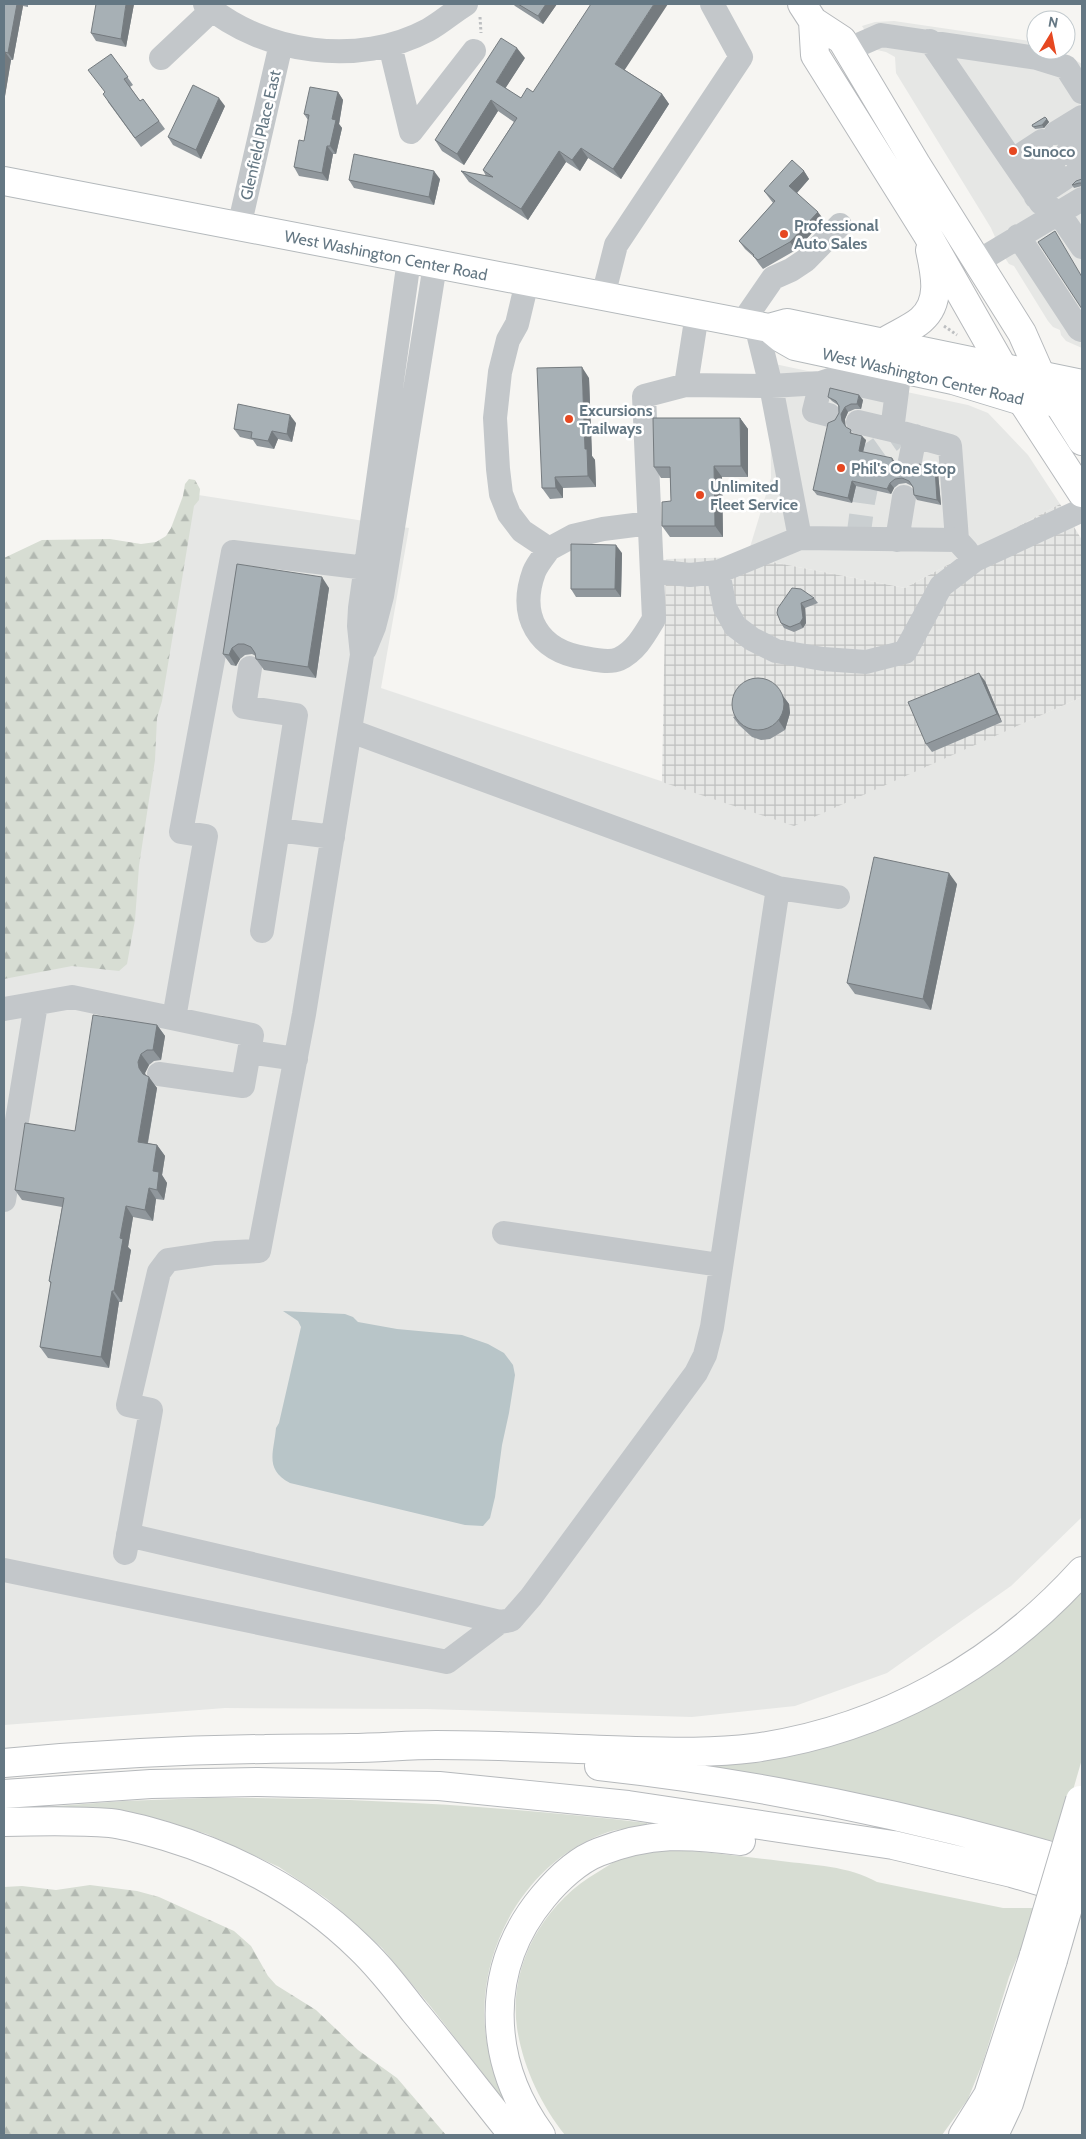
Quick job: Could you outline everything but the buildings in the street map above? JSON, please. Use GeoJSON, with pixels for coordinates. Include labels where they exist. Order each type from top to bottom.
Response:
{"type":"FeatureCollection","features":[{"type":"Feature","properties":{"kind":"main road"},"geometry":{"type":"LineString","coordinates":[[808,13],[842,40],[1022,333],[1042,376],[1070,405],[1082,442]]}},
{"type":"Feature","properties":{"kind":"main road"},"geometry":{"type":"LineString","coordinates":[[808,13],[815,54],[927,234],[1022,401],[1082,493]]}},
{"type":"Feature","properties":{"kind":"main road","name":"West Washington Center Road"},"geometry":{"type":"LineString","coordinates":[[4,181],[756,325],[787,323],[1082,384]]}},
{"type":"Feature","properties":{"kind":"main road"},"geometry":{"type":"LineString","coordinates":[[884,342],[922,319],[935,300],[935,276],[927,234]]}},
{"type":"Feature","properties":{"kind":"main road","name":"West Washington Center Road"},"geometry":{"type":"LineString","coordinates":[[756,325],[896,402],[953,380],[1022,401],[1070,405]]}},
{"type":"Feature","properties":{"kind":"main road"},"geometry":{"type":"LineString","coordinates":[[4,1763],[186,1752],[429,1745],[490,1745],[681,1752],[754,1748],[794,1740],[845,1726],[891,1710],[924,1695],[964,1672],[1023,1629],[1057,1598],[1082,1571]]}},
{"type":"Feature","properties":{"kind":"main road"},"geometry":{"type":"LineString","coordinates":[[351,1748],[543,1759],[630,1769],[722,1783],[801,1796],[899,1816],[1013,1844],[1082,1864]]}},
{"type":"Feature","properties":{"kind":"main road"},"geometry":{"type":"LineString","coordinates":[[4,1794],[150,1784],[267,1782],[440,1786],[628,1805],[893,1845],[1012,1873],[1082,1894]]}},
{"type":"Feature","properties":{"kind":"main road"},"geometry":{"type":"LineString","coordinates":[[994,2135],[1009,2103],[1081,1796]]}},
{"type":"Feature","properties":{"kind":"main road"},"geometry":{"type":"LineString","coordinates":[[4,1822],[74,1821],[111,1824],[147,1831],[183,1841],[239,1863],[277,1883],[316,1910],[360,1948],[409,2005],[513,2135]]}},
{"type":"Feature","properties":{"kind":"main road"},"geometry":{"type":"LineString","coordinates":[[541,2135],[524,2109],[506,2062],[502,2044],[500,2000],[507,1960],[516,1938],[528,1917],[548,1891],[573,1869],[597,1852],[646,1838],[670,1835],[701,1836],[838,1853],[893,1845]]}},
{"type":"Feature","properties":{"kind":"main road"},"geometry":{"type":"LineString","coordinates":[[964,2135],[988,2095],[1082,1859]]}},
{"type":"Feature","properties":{"kind":"street"},"geometry":{"type":"LineString","coordinates":[[603,296],[616,245],[740,57],[712,4]]}},
{"type":"Feature","properties":{"kind":"street"},"geometry":{"type":"LineString","coordinates":[[161,58],[209,7],[239,27],[281,44],[312,50],[348,50],[390,45],[428,30],[473,8]]}},
{"type":"Feature","properties":{"kind":"street"},"geometry":{"type":"LineString","coordinates":[[847,50],[881,35],[1037,58],[1066,67],[1082,92]]}},
{"type":"Feature","properties":{"kind":"street"},"geometry":{"type":"LineString","coordinates":[[930,41],[1041,203],[1058,212]]}},
{"type":"Feature","properties":{"kind":"street","name":"Glenfield Place East"},"geometry":{"type":"LineString","coordinates":[[238,227],[281,44]]}},
{"type":"Feature","properties":{"kind":"street"},"geometry":{"type":"LineString","coordinates":[[390,45],[411,132],[474,51]]}},
{"type":"Feature","properties":{"kind":"street"},"geometry":{"type":"LineString","coordinates":[[1025,178],[1066,156],[1082,117]]}},
{"type":"Feature","properties":{"kind":"street"},"geometry":{"type":"LineString","coordinates":[[1025,178],[1066,156]]}},
{"type":"Feature","properties":{"kind":"street"},"geometry":{"type":"LineString","coordinates":[[977,262],[1082,199]]}},
{"type":"Feature","properties":{"kind":"street"},"geometry":{"type":"LineString","coordinates":[[1058,212],[1065,257],[1068,301],[1079,329],[1082,330]]}},
{"type":"Feature","properties":{"kind":"street"},"geometry":{"type":"LineString","coordinates":[[800,538],[756,325],[773,278],[791,270],[806,260],[840,225]]}},
{"type":"Feature","properties":{"kind":"street"},"geometry":{"type":"LineString","coordinates":[[1018,236],[1065,257]]}},
{"type":"Feature","properties":{"kind":"street"},"geometry":{"type":"LineString","coordinates":[[422,262],[366,568],[359,626],[362,655],[351,731],[296,1059],[260,1251],[215,1253],[168,1260],[159,1272],[128,1405],[151,1410],[126,1544],[500,1622],[511,1620],[531,1597],[696,1373],[705,1355],[712,1326],[778,888]]}},
{"type":"Feature","properties":{"kind":"street"},"geometry":{"type":"LineString","coordinates":[[362,655],[374,627],[382,596],[422,262]]}},
{"type":"Feature","properties":{"kind":"street"},"geometry":{"type":"LineString","coordinates":[[527,282],[517,324],[508,340],[500,372],[495,418],[498,470],[501,494],[508,514],[522,531],[549,549]]}},
{"type":"Feature","properties":{"kind":"street"},"geometry":{"type":"LineString","coordinates":[[686,385],[697,314]]}},
{"type":"Feature","properties":{"kind":"street"},"geometry":{"type":"LineString","coordinates":[[650,523],[603,529],[573,536],[549,549],[535,570],[529,592],[528,610],[534,628],[549,645],[569,656],[598,660],[618,660],[640,644],[654,619],[650,523],[644,396],[686,385],[770,386],[825,399],[833,379],[896,402],[914,436],[909,466]]}},
{"type":"Feature","properties":{"kind":"street"},"geometry":{"type":"LineString","coordinates":[[859,414],[896,402]]}},
{"type":"Feature","properties":{"kind":"street"},"geometry":{"type":"LineString","coordinates":[[914,436],[950,446],[957,540],[975,560]]}},
{"type":"Feature","properties":{"kind":"street"},"geometry":{"type":"LineString","coordinates":[[897,540],[904,497]]}},
{"type":"Feature","properties":{"kind":"street"},"geometry":{"type":"LineString","coordinates":[[718,572],[725,608],[735,626],[752,639],[776,651],[823,659],[866,662],[905,652],[941,586],[975,560],[1082,510]]}},
{"type":"Feature","properties":{"kind":"street"},"geometry":{"type":"LineString","coordinates":[[652,571],[690,575],[718,572],[800,538],[957,540]]}},
{"type":"Feature","properties":{"kind":"street"},"geometry":{"type":"LineString","coordinates":[[174,1018],[206,836],[181,832],[232,552],[366,568]]}},
{"type":"Feature","properties":{"kind":"street"},"geometry":{"type":"LineString","coordinates":[[250,668],[244,707],[296,715],[262,931]]}},
{"type":"Feature","properties":{"kind":"street"},"geometry":{"type":"LineString","coordinates":[[351,731],[778,888],[838,897]]}},
{"type":"Feature","properties":{"kind":"street"},"geometry":{"type":"LineString","coordinates":[[278,830],[333,837]]}},
{"type":"Feature","properties":{"kind":"street"},"geometry":{"type":"LineString","coordinates":[[4,1009],[72,997],[252,1035],[243,1086],[159,1074]]}},
{"type":"Feature","properties":{"kind":"street"},"geometry":{"type":"LineString","coordinates":[[4,1200],[36,1004]]}},
{"type":"Feature","properties":{"kind":"street"},"geometry":{"type":"LineString","coordinates":[[249,1052],[296,1059]]}},
{"type":"Feature","properties":{"kind":"street"},"geometry":{"type":"LineString","coordinates":[[504,1233],[720,1265]]}},
{"type":"Feature","properties":{"kind":"street"},"geometry":{"type":"LineString","coordinates":[[4,1570],[447,1662],[500,1622]]}},
{"type":"Feature","properties":{"kind":"path"},"geometry":{"type":"LineString","coordinates":[[473,8],[481,32],[474,51]]}},
{"type":"Feature","properties":{"kind":"path"},"geometry":{"type":"LineString","coordinates":[[943,325],[962,339]]}},
{"type":"Feature","properties":{"kind":"shaded area","name":"Sunoco"},"geometry":{"type":"Polygon","coordinates":[[[894,21],[1026,40],[1026,60],[1075,60],[1082,64],[1082,348],[1066,341],[1061,335],[1060,330],[1053,327],[1048,321],[1014,266],[1009,264],[993,240],[995,237],[991,228],[896,73],[895,57],[877,50],[862,26],[875,22],[894,21]]]}},
{"type":"Feature","properties":{"kind":"shaded area"},"geometry":{"type":"Polygon","coordinates":[[[770,363],[968,405],[988,413],[1028,455],[1060,504],[905,588],[747,557],[771,478],[770,363]]]}},
{"type":"Feature","properties":{"kind":"shaded area"},"geometry":{"type":"Polygon","coordinates":[[[192,494],[409,528],[381,688],[793,825],[1082,697],[1082,1517],[1011,1586],[887,1673],[795,1706],[692,1717],[427,1709],[225,1708],[4,1725],[4,967],[192,494]]]}},
{"type":"Feature","properties":{"kind":"shaded area"},"geometry":{"type":"Polygon","coordinates":[[[1060,504],[1082,540],[1082,697],[794,826],[662,782],[666,559],[747,557],[905,588],[1060,504]]]}},
{"type":"Feature","properties":{"kind":"shaded area"},"geometry":{"type":"Polygon","coordinates":[[[283,1311],[345,1314],[353,1317],[358,1322],[397,1329],[462,1335],[488,1344],[504,1353],[513,1365],[515,1375],[502,1445],[495,1497],[490,1518],[483,1526],[465,1525],[290,1483],[282,1478],[277,1472],[272,1459],[276,1428],[279,1423],[301,1327],[298,1321],[283,1311]]]}},
{"type":"Feature","properties":{"kind":"green space"},"geometry":{"type":"Polygon","coordinates":[[[189,479],[195,480],[200,489],[199,500],[194,506],[162,701],[157,718],[155,760],[139,866],[135,920],[127,964],[119,971],[72,966],[4,979],[4,558],[42,540],[110,539],[141,544],[156,542],[166,536],[171,528],[183,496],[185,484],[189,479]]]}},
{"type":"Feature","properties":{"kind":"green space"},"geometry":{"type":"Polygon","coordinates":[[[1082,1584],[1082,1759],[1058,1842],[691,1766],[824,1741],[1082,1584]]]}},
{"type":"Feature","properties":{"kind":"green space"},"geometry":{"type":"Polygon","coordinates":[[[207,1798],[318,1799],[483,1807],[647,1823],[648,1827],[608,1832],[574,1848],[549,1867],[527,1891],[509,1918],[496,1947],[487,1979],[484,2011],[487,2043],[491,2060],[510,2108],[382,1948],[327,1899],[279,1867],[207,1834],[150,1817],[94,1807],[18,1809],[123,1801],[207,1798]]]}},
{"type":"Feature","properties":{"kind":"green space"},"geometry":{"type":"Polygon","coordinates":[[[674,1850],[831,1867],[843,1869],[877,1882],[1003,1908],[1037,1908],[1023,1952],[1017,1958],[1009,1977],[983,2062],[968,2099],[942,2135],[565,2135],[548,2111],[534,2085],[520,2043],[516,2004],[518,1981],[524,1959],[546,1918],[579,1885],[618,1860],[639,1854],[674,1850]]]}},
{"type":"Feature","properties":{"kind":"green space"},"geometry":{"type":"Polygon","coordinates":[[[90,1885],[137,1891],[159,1897],[234,1931],[251,1946],[268,1976],[276,1985],[316,2010],[358,2050],[397,2078],[446,2135],[4,2135],[4,1887],[22,1886],[56,1890],[90,1885]]]}},
{"type":"Feature","properties":{"kind":"tunnel"},"geometry":{"type":"LineString","coordinates":[[858,539],[873,453],[890,441],[892,430]]}},
{"type":"Feature","properties":{"kind":"place","name":"Sunoco"},"geometry":{"type":"Point","coordinates":[1013,151]}},
{"type":"Feature","properties":{"kind":"place","name":"Professional Auto Sales"},"geometry":{"type":"Point","coordinates":[784,234]}},
{"type":"Feature","properties":{"kind":"place","name":"Excursions Trailways"},"geometry":{"type":"Point","coordinates":[569,419]}},
{"type":"Feature","properties":{"kind":"place","name":"Phil's One Stop"},"geometry":{"type":"Point","coordinates":[841,468]}},
{"type":"Feature","properties":{"kind":"place","name":"Unlimited Fleet Service"},"geometry":{"type":"Point","coordinates":[700,495]}}]}
